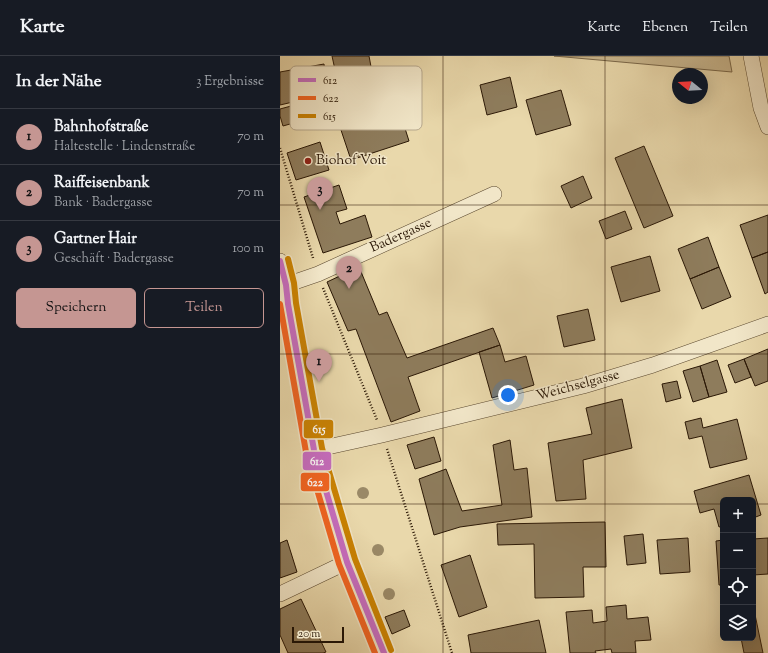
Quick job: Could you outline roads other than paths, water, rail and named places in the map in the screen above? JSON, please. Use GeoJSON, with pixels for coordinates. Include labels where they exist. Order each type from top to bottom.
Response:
{"type":"FeatureCollection","features":[{"type":"Feature","properties":{"kind":"street"},"geometry":{"type":"LineString","coordinates":[[751,56],[761,108],[768,127]]}},
{"type":"Feature","properties":{"kind":"street","name":"Badergasse"},"geometry":{"type":"LineString","coordinates":[[286,285],[318,274],[494,194]]}},
{"type":"Feature","properties":{"kind":"street"},"geometry":{"type":"LineString","coordinates":[[280,261],[286,285],[288,304],[314,450],[347,562],[384,653]]}},
{"type":"Feature","properties":{"kind":"street","name":"Weichselgasse"},"geometry":{"type":"LineString","coordinates":[[314,450],[382,435],[590,384],[653,365],[768,324]]}},
{"type":"Feature","properties":{"kind":"street"},"geometry":{"type":"LineString","coordinates":[[280,594],[347,562]]}},
{"type":"Feature","properties":{"kind":"place","name":"Biohof Voit"},"geometry":{"type":"Point","coordinates":[308,161]}},
{"type":"Feature","properties":{"kind":"place","name":"Gartner Hair"},"geometry":{"type":"Point","coordinates":[320,210]}},
{"type":"Feature","properties":{"kind":"place","name":"Raiffeisenbank"},"geometry":{"type":"Point","coordinates":[349,289]}},
{"type":"Feature","properties":{"kind":"place","name":"Bahnhofstraße"},"geometry":{"type":"Point","coordinates":[319,382]}}]}
